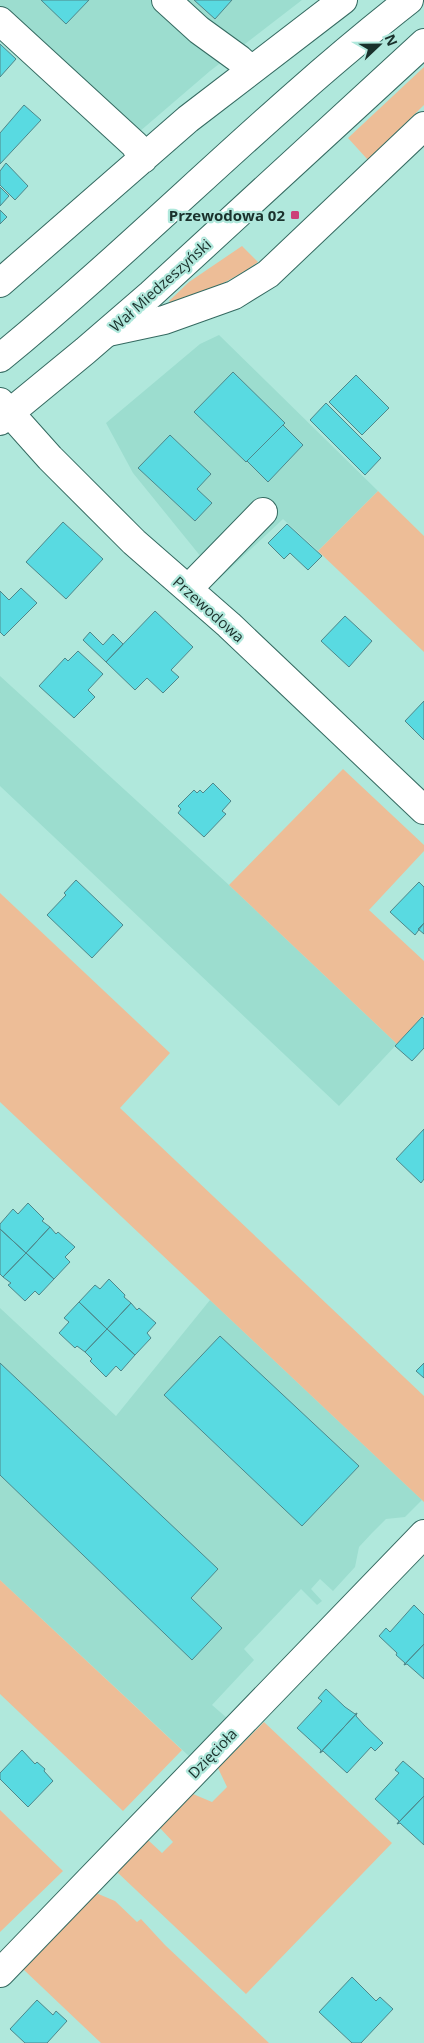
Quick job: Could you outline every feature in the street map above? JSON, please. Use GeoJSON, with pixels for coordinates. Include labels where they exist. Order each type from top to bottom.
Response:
{"type":"FeatureCollection","features":[{"type":"Feature","properties":{"kind":"street"},"geometry":{"type":"LineString","coordinates":[[166,0],[200,30],[251,70]]}},
{"type":"Feature","properties":{"kind":"street"},"geometry":{"type":"LineString","coordinates":[[0,283],[188,119],[343,0]]}},
{"type":"Feature","properties":{"kind":"street"},"geometry":{"type":"LineString","coordinates":[[0,358],[148,230],[328,65],[409,0]]}},
{"type":"Feature","properties":{"kind":"street"},"geometry":{"type":"LineString","coordinates":[[0,21],[135,145],[143,159]]}},
{"type":"Feature","properties":{"kind":"street","name":"Wał Miedzeszyński"},"geometry":{"type":"LineString","coordinates":[[3,412],[108,332],[424,42]]}},
{"type":"Feature","properties":{"kind":"street"},"geometry":{"type":"LineString","coordinates":[[108,332],[164,320],[234,295],[268,274],[424,126]]}},
{"type":"Feature","properties":{"kind":"street","name":"Przewodowa"},"geometry":{"type":"LineString","coordinates":[[3,412],[134,542],[229,625],[424,810]]}},
{"type":"Feature","properties":{"kind":"street"},"geometry":{"type":"LineString","coordinates":[[188,589],[263,512]]}},
{"type":"Feature","properties":{"kind":"street","name":"Dzięcioła"},"geometry":{"type":"LineString","coordinates":[[0,1973],[424,1534]]}},
{"type":"Feature","properties":{"kind":"shaded area"},"geometry":{"type":"Polygon","coordinates":[[[0,0],[302,0],[210,71],[139,132],[0,8],[0,0]]]}},
{"type":"Feature","properties":{"kind":"shaded area"},"geometry":{"type":"Polygon","coordinates":[[[424,67],[424,105],[368,160],[348,138],[424,67]]]}},
{"type":"Feature","properties":{"kind":"shaded area"},"geometry":{"type":"Polygon","coordinates":[[[242,246],[258,262],[216,286],[171,303],[169,301],[189,282],[242,246]]]}},
{"type":"Feature","properties":{"kind":"shaded area"},"geometry":{"type":"Polygon","coordinates":[[[219,335],[378,491],[318,551],[283,519],[219,579],[133,473],[106,423],[200,344],[219,335]]]}},
{"type":"Feature","properties":{"kind":"shaded area"},"geometry":{"type":"Polygon","coordinates":[[[378,491],[424,536],[424,652],[318,551],[378,491]]]}},
{"type":"Feature","properties":{"kind":"shaded area"},"geometry":{"type":"Polygon","coordinates":[[[0,676],[229,885],[397,1044],[339,1106],[0,786],[0,676]]]}},
{"type":"Feature","properties":{"kind":"shaded area"},"geometry":{"type":"Polygon","coordinates":[[[343,769],[424,845],[424,851],[369,910],[424,961],[424,1015],[397,1044],[229,885],[343,769]]]}},
{"type":"Feature","properties":{"kind":"shaded area"},"geometry":{"type":"Polygon","coordinates":[[[0,893],[170,1053],[120,1108],[424,1396],[424,1502],[0,1102],[0,893]]]}},
{"type":"Feature","properties":{"kind":"shaded area"},"geometry":{"type":"Polygon","coordinates":[[[210,1300],[422,1500],[405,1517],[386,1519],[372,1533],[359,1547],[355,1567],[333,1591],[320,1579],[311,1589],[322,1601],[317,1605],[301,1589],[244,1649],[254,1660],[212,1705],[227,1718],[190,1757],[0,1580],[0,1308],[116,1416],[210,1300]]]}},
{"type":"Feature","properties":{"kind":"shaded area"},"geometry":{"type":"Polygon","coordinates":[[[0,1580],[182,1750],[123,1811],[0,1694],[0,1580]]]}},
{"type":"Feature","properties":{"kind":"shaded area"},"geometry":{"type":"Polygon","coordinates":[[[264,1722],[392,1843],[246,1994],[117,1872],[148,1840],[162,1853],[173,1842],[160,1828],[193,1794],[212,1802],[227,1787],[218,1768],[264,1722]]]}},
{"type":"Feature","properties":{"kind":"shaded area"},"geometry":{"type":"Polygon","coordinates":[[[0,1810],[63,1871],[0,1932],[0,1810]]]}},
{"type":"Feature","properties":{"kind":"shaded area"},"geometry":{"type":"Polygon","coordinates":[[[96,1893],[115,1901],[137,1922],[141,1919],[165,1945],[269,2043],[101,2043],[23,1969],[96,1893]]]}},
{"type":"Feature","properties":{"kind":"building"},"geometry":{"type":"Polygon","coordinates":[[[41,0],[89,0],[66,24],[41,0]]]}},
{"type":"Feature","properties":{"kind":"building"},"geometry":{"type":"Polygon","coordinates":[[[194,0],[232,0],[215,19],[194,0]]]}},
{"type":"Feature","properties":{"kind":"building"},"geometry":{"type":"Polygon","coordinates":[[[0,44],[16,59],[0,77],[0,44]]]}},
{"type":"Feature","properties":{"kind":"building"},"geometry":{"type":"Polygon","coordinates":[[[24,105],[41,120],[0,164],[0,133],[24,105]]]}},
{"type":"Feature","properties":{"kind":"building"},"geometry":{"type":"Polygon","coordinates":[[[6,163],[28,186],[15,200],[0,185],[0,171],[6,163]]]}},
{"type":"Feature","properties":{"kind":"building"},"geometry":{"type":"Polygon","coordinates":[[[0,187],[9,196],[0,206],[0,187]]]}},
{"type":"Feature","properties":{"kind":"building"},"geometry":{"type":"Polygon","coordinates":[[[0,210],[7,217],[0,224],[0,210]]]}},
{"type":"Feature","properties":{"kind":"building"},"geometry":{"type":"Polygon","coordinates":[[[233,372],[285,423],[246,462],[194,412],[233,372]]]}},
{"type":"Feature","properties":{"kind":"building"},"geometry":{"type":"Polygon","coordinates":[[[356,375],[389,408],[362,435],[329,402],[356,375]]]}},
{"type":"Feature","properties":{"kind":"building"},"geometry":{"type":"Polygon","coordinates":[[[326,403],[381,458],[365,475],[310,420],[326,403]]]}},
{"type":"Feature","properties":{"kind":"building"},"geometry":{"type":"Polygon","coordinates":[[[283,425],[303,445],[268,482],[247,461],[283,425]]]}},
{"type":"Feature","properties":{"kind":"building"},"geometry":{"type":"Polygon","coordinates":[[[170,435],[211,474],[197,489],[212,503],[195,521],[138,468],[170,435]]]}},
{"type":"Feature","properties":{"kind":"building"},"geometry":{"type":"Polygon","coordinates":[[[63,522],[103,559],[66,599],[26,562],[63,522]]]}},
{"type":"Feature","properties":{"kind":"building"},"geometry":{"type":"Polygon","coordinates":[[[287,524],[322,556],[308,570],[290,553],[284,559],[268,543],[287,524]]]}},
{"type":"Feature","properties":{"kind":"building"},"geometry":{"type":"Polygon","coordinates":[[[21,588],[37,603],[4,636],[0,632],[0,591],[9,600],[21,588]]]}},
{"type":"Feature","properties":{"kind":"building"},"geometry":{"type":"Polygon","coordinates":[[[155,611],[193,647],[171,670],[179,677],[163,693],[147,678],[135,690],[106,662],[155,611]]]}},
{"type":"Feature","properties":{"kind":"building"},"geometry":{"type":"Polygon","coordinates":[[[345,616],[372,641],[349,667],[321,641],[345,616]]]}},
{"type":"Feature","properties":{"kind":"building"},"geometry":{"type":"Polygon","coordinates":[[[90,632],[103,645],[113,634],[123,644],[106,662],[83,640],[90,632]]]}},
{"type":"Feature","properties":{"kind":"building"},"geometry":{"type":"Polygon","coordinates":[[[78,651],[103,674],[88,690],[95,697],[74,718],[39,686],[65,658],[68,661],[78,651]]]}},
{"type":"Feature","properties":{"kind":"building"},"geometry":{"type":"Polygon","coordinates":[[[424,701],[424,740],[405,721],[424,701]]]}},
{"type":"Feature","properties":{"kind":"building"},"geometry":{"type":"Polygon","coordinates":[[[213,783],[231,801],[222,811],[226,814],[204,837],[178,813],[181,809],[178,806],[194,790],[197,793],[200,790],[203,793],[213,783]]]}},
{"type":"Feature","properties":{"kind":"building"},"geometry":{"type":"Polygon","coordinates":[[[76,880],[123,925],[92,958],[47,915],[66,895],[64,893],[76,880]]]}},
{"type":"Feature","properties":{"kind":"building"},"geometry":{"type":"Polygon","coordinates":[[[419,882],[424,887],[424,923],[415,935],[390,912],[419,882]]]}},
{"type":"Feature","properties":{"kind":"building"},"geometry":{"type":"Polygon","coordinates":[[[424,923],[424,934],[418,929],[424,923]]]}},
{"type":"Feature","properties":{"kind":"building"},"geometry":{"type":"Polygon","coordinates":[[[422,1017],[424,1019],[424,1048],[412,1061],[395,1046],[422,1017]]]}},
{"type":"Feature","properties":{"kind":"building"},"geometry":{"type":"Polygon","coordinates":[[[424,1129],[424,1179],[421,1183],[396,1159],[424,1129]]]}},
{"type":"Feature","properties":{"kind":"building"},"geometry":{"type":"Polygon","coordinates":[[[28,1203],[44,1219],[42,1221],[50,1227],[26,1253],[0,1229],[0,1224],[13,1209],[18,1214],[28,1203]]]}},
{"type":"Feature","properties":{"kind":"building"},"geometry":{"type":"Polygon","coordinates":[[[50,1227],[56,1234],[58,1232],[75,1247],[65,1257],[70,1262],[54,1279],[26,1253],[50,1227]]]}},
{"type":"Feature","properties":{"kind":"building"},"geometry":{"type":"Polygon","coordinates":[[[0,1229],[26,1253],[3,1277],[0,1274],[0,1229]]]}},
{"type":"Feature","properties":{"kind":"building"},"geometry":{"type":"Polygon","coordinates":[[[26,1253],[54,1279],[39,1295],[35,1291],[25,1301],[8,1285],[11,1283],[3,1277],[26,1253]]]}},
{"type":"Feature","properties":{"kind":"building"},"geometry":{"type":"Polygon","coordinates":[[[109,1279],[131,1303],[107,1329],[79,1302],[95,1285],[100,1289],[109,1279]]]}},
{"type":"Feature","properties":{"kind":"building"},"geometry":{"type":"Polygon","coordinates":[[[79,1302],[107,1329],[85,1352],[77,1346],[75,1348],[59,1333],[69,1322],[64,1318],[79,1302]]]}},
{"type":"Feature","properties":{"kind":"building"},"geometry":{"type":"Polygon","coordinates":[[[131,1303],[137,1310],[139,1308],[156,1323],[147,1333],[151,1338],[135,1355],[107,1329],[131,1303]]]}},
{"type":"Feature","properties":{"kind":"building"},"geometry":{"type":"Polygon","coordinates":[[[107,1329],[135,1355],[121,1371],[116,1366],[106,1377],[90,1361],[92,1359],[85,1352],[107,1329]]]}},
{"type":"Feature","properties":{"kind":"building"},"geometry":{"type":"Polygon","coordinates":[[[220,1336],[359,1466],[302,1526],[164,1395],[220,1336]]]}},
{"type":"Feature","properties":{"kind":"building"},"geometry":{"type":"Polygon","coordinates":[[[0,1363],[218,1569],[191,1598],[222,1628],[192,1660],[0,1475],[0,1363]]]}},
{"type":"Feature","properties":{"kind":"building"},"geometry":{"type":"Polygon","coordinates":[[[424,1363],[424,1378],[416,1371],[424,1363]]]}},
{"type":"Feature","properties":{"kind":"building"},"geometry":{"type":"Polygon","coordinates":[[[414,1605],[424,1615],[424,1644],[404,1665],[405,1663],[396,1655],[397,1653],[379,1636],[386,1628],[390,1632],[414,1605]]]}},
{"type":"Feature","properties":{"kind":"building"},"geometry":{"type":"Polygon","coordinates":[[[424,1644],[424,1679],[407,1664],[404,1665],[424,1644]]]}},
{"type":"Feature","properties":{"kind":"building"},"geometry":{"type":"Polygon","coordinates":[[[326,1689],[345,1707],[355,1714],[357,1713],[320,1753],[321,1750],[297,1728],[322,1701],[318,1698],[326,1689]]]}},
{"type":"Feature","properties":{"kind":"building"},"geometry":{"type":"Polygon","coordinates":[[[357,1713],[356,1716],[383,1743],[375,1751],[371,1747],[347,1773],[323,1751],[320,1753],[357,1713]]]}},
{"type":"Feature","properties":{"kind":"building"},"geometry":{"type":"Polygon","coordinates":[[[22,1750],[35,1764],[37,1762],[45,1769],[44,1771],[53,1781],[28,1807],[0,1779],[0,1773],[22,1750]]]}},
{"type":"Feature","properties":{"kind":"building"},"geometry":{"type":"Polygon","coordinates":[[[403,1761],[424,1779],[424,1796],[397,1824],[399,1821],[375,1799],[399,1773],[395,1770],[403,1761]]]}},
{"type":"Feature","properties":{"kind":"building"},"geometry":{"type":"Polygon","coordinates":[[[424,1796],[424,1845],[400,1823],[397,1824],[424,1796]]]}},
{"type":"Feature","properties":{"kind":"building"},"geometry":{"type":"Polygon","coordinates":[[[352,1977],[376,2001],[380,1997],[393,2009],[361,2043],[352,2043],[319,2012],[352,1977]]]}},
{"type":"Feature","properties":{"kind":"building"},"geometry":{"type":"Polygon","coordinates":[[[37,2000],[53,2015],[56,2011],[67,2021],[47,2043],[25,2043],[10,2029],[37,2000]]]}},
{"type":"Feature","properties":{"kind":"place","name":"Przewodowa 02"},"geometry":{"type":"Point","coordinates":[295,215]}}]}
